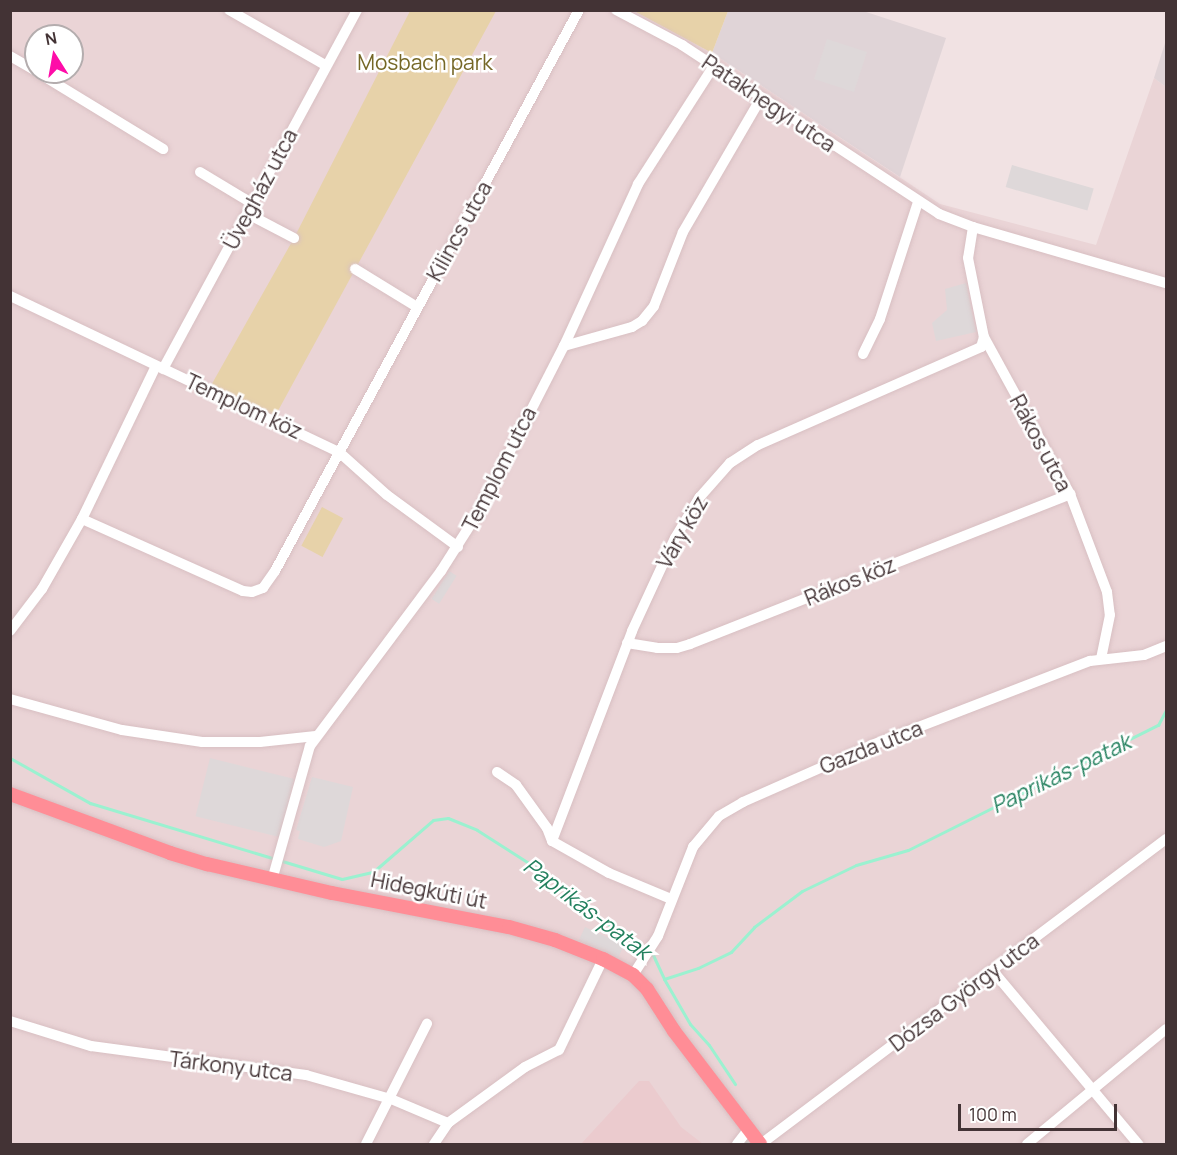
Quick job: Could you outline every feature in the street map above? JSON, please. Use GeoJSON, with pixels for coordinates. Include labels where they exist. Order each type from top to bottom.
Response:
{"type":"FeatureCollection","features":[{"type":"Feature","properties":{"kind":"main road","name":"Hidegkúti út"},"geometry":{"type":"LineString","coordinates":[[10,794],[170,853],[509,927],[555,940],[603,958],[633,975],[647,989],[674,1031],[760,1144]]}},
{"type":"Feature","properties":{"kind":"street"},"geometry":{"type":"LineString","coordinates":[[229,10],[325,65]]}},
{"type":"Feature","properties":{"kind":"street","name":"Üvegház utca"},"geometry":{"type":"LineString","coordinates":[[10,631],[42,589],[82,519],[160,367],[251,209],[325,65],[357,10]]}},
{"type":"Feature","properties":{"kind":"street","name":"Kilincs utca"},"geometry":{"type":"LineString","coordinates":[[82,519],[243,591],[252,592],[263,588],[270,581],[579,10]]}},
{"type":"Feature","properties":{"kind":"street","name":"Patakhegyi utca"},"geometry":{"type":"LineString","coordinates":[[616,10],[673,40],[939,214],[973,228],[1167,283]]}},
{"type":"Feature","properties":{"kind":"street"},"geometry":{"type":"LineString","coordinates":[[10,56],[24,65]]}},
{"type":"Feature","properties":{"kind":"street","name":"Templom utca"},"geometry":{"type":"LineString","coordinates":[[274,875],[310,746],[458,547],[481,508],[564,346],[650,162],[713,67]]}},
{"type":"Feature","properties":{"kind":"street"},"geometry":{"type":"LineString","coordinates":[[56,84],[163,148]]}},
{"type":"Feature","properties":{"kind":"street"},"geometry":{"type":"LineString","coordinates":[[564,346],[632,327],[642,321],[654,306],[683,232],[761,98]]}},
{"type":"Feature","properties":{"kind":"street"},"geometry":{"type":"LineString","coordinates":[[200,172],[294,238]]}},
{"type":"Feature","properties":{"kind":"street"},"geometry":{"type":"LineString","coordinates":[[862,354],[880,319],[918,202]]}},
{"type":"Feature","properties":{"kind":"street","name":"Rákos utca"},"geometry":{"type":"LineString","coordinates":[[973,228],[968,258],[984,337],[1070,494],[1110,603],[1101,659]]}},
{"type":"Feature","properties":{"kind":"street"},"geometry":{"type":"LineString","coordinates":[[355,269],[417,307]]}},
{"type":"Feature","properties":{"kind":"street","name":"Templom köz"},"geometry":{"type":"LineString","coordinates":[[10,296],[339,452],[387,495],[458,547]]}},
{"type":"Feature","properties":{"kind":"street","name":"Váry köz"},"geometry":{"type":"LineString","coordinates":[[552,841],[627,643],[675,538],[699,498],[730,463],[758,445],[981,347],[984,337]]}},
{"type":"Feature","properties":{"kind":"street","name":"Rákos köz"},"geometry":{"type":"LineString","coordinates":[[627,643],[657,648],[690,644],[1070,494]]}},
{"type":"Feature","properties":{"kind":"street","name":"Gazda utca"},"geometry":{"type":"LineString","coordinates":[[633,975],[652,946],[693,847],[719,816],[742,802],[872,746],[1101,659],[1144,655],[1167,646]]}},
{"type":"Feature","properties":{"kind":"street"},"geometry":{"type":"LineString","coordinates":[[10,699],[122,730],[202,742],[260,742],[316,736]]}},
{"type":"Feature","properties":{"kind":"street"},"geometry":{"type":"LineString","coordinates":[[497,772],[516,785],[548,828],[552,841],[609,873],[671,899]]}},
{"type":"Feature","properties":{"kind":"street","name":"Dózsa György utca"},"geometry":{"type":"LineString","coordinates":[[760,1144],[1167,838]]}},
{"type":"Feature","properties":{"kind":"street"},"geometry":{"type":"LineString","coordinates":[[434,1144],[448,1123],[525,1067],[559,1050],[603,958]]}},
{"type":"Feature","properties":{"kind":"street"},"geometry":{"type":"LineString","coordinates":[[993,971],[1138,1144]]}},
{"type":"Feature","properties":{"kind":"street","name":"Tárkony utca"},"geometry":{"type":"LineString","coordinates":[[10,1022],[90,1046],[306,1075],[391,1099],[448,1123]]}},
{"type":"Feature","properties":{"kind":"street"},"geometry":{"type":"LineString","coordinates":[[366,1144],[428,1024]]}},
{"type":"Feature","properties":{"kind":"street"},"geometry":{"type":"LineString","coordinates":[[1027,1144],[1167,1029]]}},
{"type":"Feature","properties":{"kind":"street"},"geometry":{"type":"LineString","coordinates":[[737,1144],[748,1130]]}},
{"type":"Feature","properties":{"kind":"shaded area"},"geometry":{"type":"Polygon","coordinates":[[[10,11],[634,11],[712,53],[940,204],[1096,245],[1154,78],[1166,87],[1166,1144],[11,1144],[10,11]]]}},
{"type":"Feature","properties":{"kind":"shaded area"},"geometry":{"type":"Polygon","coordinates":[[[728,11],[863,11],[946,38],[900,177],[712,53],[728,11]]]}},
{"type":"Feature","properties":{"kind":"shaded area"},"geometry":{"type":"Polygon","coordinates":[[[827,39],[867,52],[854,92],[814,79],[827,39]]]}},
{"type":"Feature","properties":{"kind":"shaded area"},"geometry":{"type":"Polygon","coordinates":[[[1166,40],[1166,87],[1154,78],[1166,40]]]}},
{"type":"Feature","properties":{"kind":"shaded area"},"geometry":{"type":"Polygon","coordinates":[[[1012,165],[1094,188],[1087,211],[1006,187],[1012,165]]]}},
{"type":"Feature","properties":{"kind":"shaded area"},"geometry":{"type":"Polygon","coordinates":[[[966,283],[976,332],[936,341],[932,323],[947,310],[945,289],[966,283]]]}},
{"type":"Feature","properties":{"kind":"shaded area"},"geometry":{"type":"Polygon","coordinates":[[[449,571],[457,576],[439,604],[432,599],[449,571]]]}},
{"type":"Feature","properties":{"kind":"shaded area"},"geometry":{"type":"Polygon","coordinates":[[[210,758],[294,779],[280,837],[195,816],[210,758]]]}},
{"type":"Feature","properties":{"kind":"shaded area"},"geometry":{"type":"Polygon","coordinates":[[[312,777],[353,787],[341,841],[324,847],[298,839],[300,831],[296,830],[312,777]]]}},
{"type":"Feature","properties":{"kind":"shaded area"},"geometry":{"type":"Polygon","coordinates":[[[585,927],[624,945],[618,959],[579,941],[585,927]]]}},
{"type":"Feature","properties":{"kind":"shaded area"},"geometry":{"type":"Polygon","coordinates":[[[639,1081],[649,1081],[681,1127],[703,1144],[581,1144],[639,1081]]]}},
{"type":"Feature","properties":{"kind":"green space","name":"Mosbach park"},"geometry":{"type":"Polygon","coordinates":[[[410,11],[496,11],[273,420],[209,389],[294,238],[410,11]]]}},
{"type":"Feature","properties":{"kind":"green space"},"geometry":{"type":"Polygon","coordinates":[[[634,11],[728,11],[712,53],[634,11]]]}},
{"type":"Feature","properties":{"kind":"green space"},"geometry":{"type":"Polygon","coordinates":[[[322,507],[343,518],[323,557],[301,546],[322,507]]]}},
{"type":"Feature","properties":{"kind":"waterway","name":"Paprikás-patak"},"geometry":{"type":"LineString","coordinates":[[10,758],[90,803],[342,879],[373,872],[433,820],[448,818],[477,830],[543,872],[602,920],[653,955],[664,979],[698,968],[731,952],[754,927],[802,891],[856,865],[908,850],[1158,725],[1166,710]]}},
{"type":"Feature","properties":{"kind":"waterway"},"geometry":{"type":"LineString","coordinates":[[664,979],[690,1024],[709,1045],[735,1084]]}}]}
